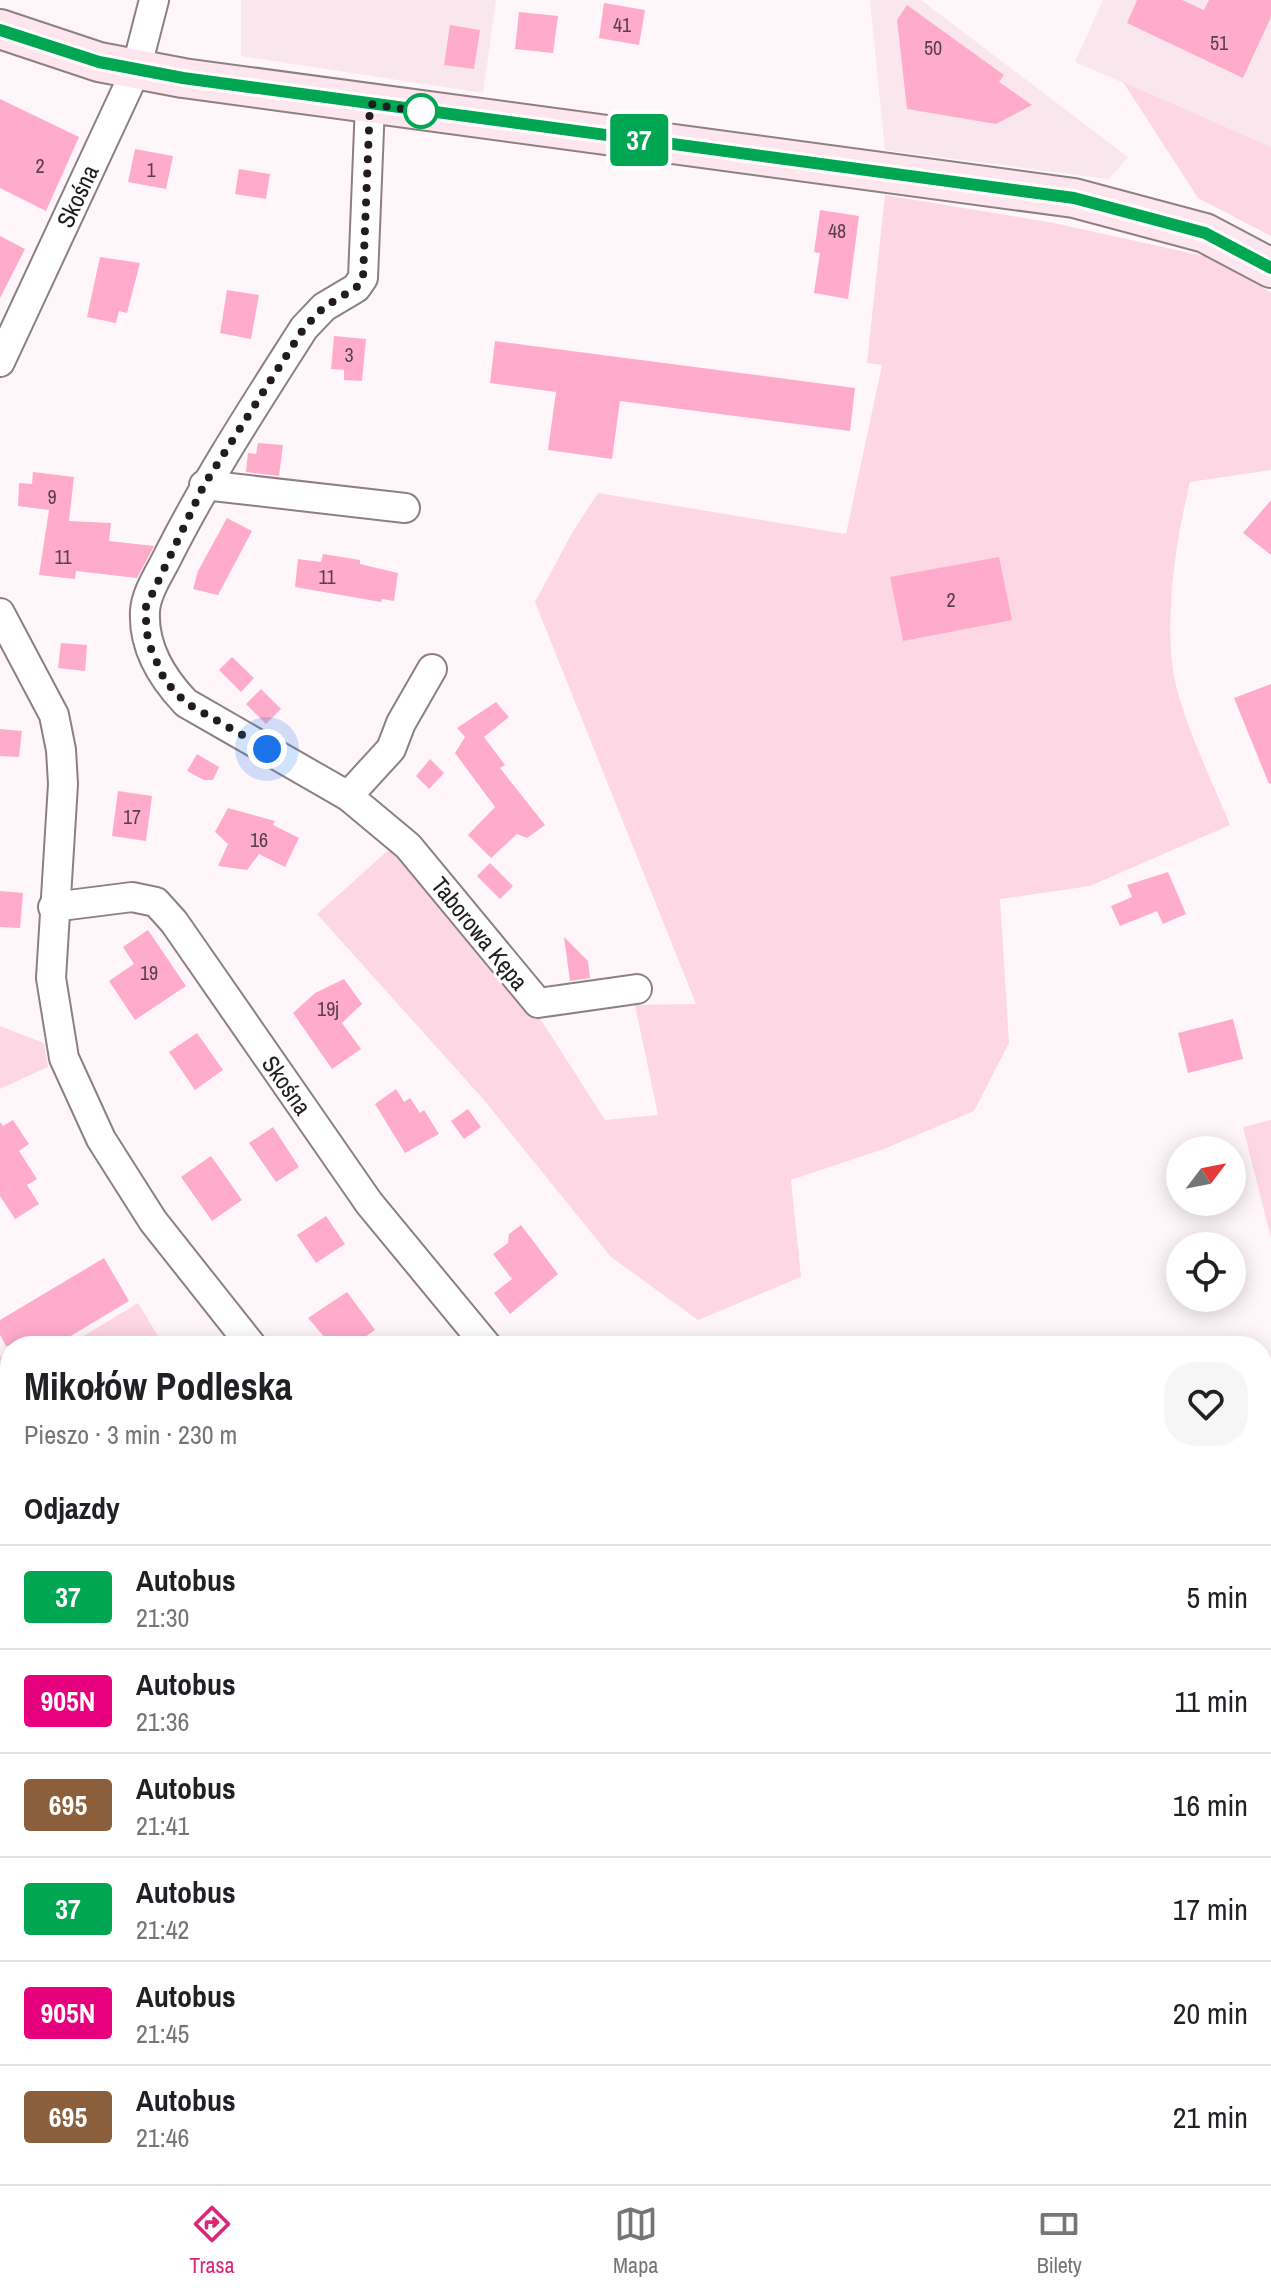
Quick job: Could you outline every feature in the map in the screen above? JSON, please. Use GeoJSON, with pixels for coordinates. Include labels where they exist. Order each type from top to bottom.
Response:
{"type":"FeatureCollection","features":[{"type":"Feature","properties":{"kind":"street","name":"Skośna"},"geometry":{"type":"LineString","coordinates":[[0,362],[9,319],[136,70],[154,0]]}},
{"type":"Feature","properties":{"kind":"street"},"geometry":{"type":"LineString","coordinates":[[0,29],[99,62],[136,70],[1074,198],[1205,233],[1271,268]]}},
{"type":"Feature","properties":{"kind":"street","name":"Taborowa Kępa"},"geometry":{"type":"LineString","coordinates":[[370,104],[363,278],[356,288],[324,307],[304,328],[204,485],[145,609],[148,642],[165,681],[186,703],[348,796],[408,846],[538,1003],[637,989]]}},
{"type":"Feature","properties":{"kind":"street"},"geometry":{"type":"LineString","coordinates":[[204,485],[405,508]]}},
{"type":"Feature","properties":{"kind":"street"},"geometry":{"type":"LineString","coordinates":[[0,613],[54,715],[63,784],[51,978],[64,1058],[101,1139],[153,1221],[244,1336]]}},
{"type":"Feature","properties":{"kind":"street"},"geometry":{"type":"LineString","coordinates":[[348,796],[391,749],[401,723],[432,669]]}},
{"type":"Feature","properties":{"kind":"street","name":"Skośna"},"geometry":{"type":"LineString","coordinates":[[53,907],[132,897],[156,902],[174,922],[369,1203],[479,1336]]}},
{"type":"Feature","properties":{"kind":"shaded area"},"geometry":{"type":"Polygon","coordinates":[[[241,0],[496,0],[483,93],[241,56],[241,0]]]}},
{"type":"Feature","properties":{"kind":"shaded area"},"geometry":{"type":"Polygon","coordinates":[[[870,0],[921,0],[1128,157],[1109,179],[885,150],[870,0]]]}},
{"type":"Feature","properties":{"kind":"shaded area"},"geometry":{"type":"Polygon","coordinates":[[[1103,0],[1271,0],[1271,147],[1075,62],[1103,0]]]}},
{"type":"Feature","properties":{"kind":"shaded area"},"geometry":{"type":"Polygon","coordinates":[[[1123,82],[1271,147],[1271,236],[1198,198],[1123,82]]]}},
{"type":"Feature","properties":{"kind":"shaded area"},"geometry":{"type":"Polygon","coordinates":[[[885,195],[1054,223],[1204,256],[1271,292],[1271,470],[1190,482],[1176,551],[1171,600],[1171,648],[1176,687],[1189,727],[1230,825],[1090,886],[1000,899],[1009,1043],[974,1111],[884,1149],[791,1180],[801,1277],[698,1320],[611,1257],[484,1100],[317,914],[393,846],[536,1012],[605,1120],[658,1115],[635,1005],[696,1004],[535,602],[572,533],[598,493],[846,534],[882,365],[867,363],[885,195]]]}},
{"type":"Feature","properties":{"kind":"shaded area"},"geometry":{"type":"Polygon","coordinates":[[[0,1026],[44,1043],[48,1067],[0,1089],[0,1026]]]}},
{"type":"Feature","properties":{"kind":"shaded area"},"geometry":{"type":"Polygon","coordinates":[[[1271,1120],[1271,1238],[1246,1136],[1243,1127],[1271,1120]]]}},
{"type":"Feature","properties":{"kind":"shaded area"},"geometry":{"type":"Polygon","coordinates":[[[138,1303],[158,1336],[84,1336],[138,1303]]]}},
{"type":"Feature","properties":{"kind":"building"},"geometry":{"type":"Polygon","coordinates":[[[1137,0],[1182,0],[1204,10],[1209,0],[1271,0],[1271,17],[1243,78],[1127,23],[1137,0]]]}},
{"type":"Feature","properties":{"kind":"building"},"geometry":{"type":"Polygon","coordinates":[[[604,3],[645,10],[639,45],[599,38],[604,3]]]}},
{"type":"Feature","properties":{"kind":"building"},"geometry":{"type":"Polygon","coordinates":[[[907,5],[1004,75],[999,82],[1032,105],[996,124],[907,109],[897,20],[907,5]]]}},
{"type":"Feature","properties":{"kind":"building"},"geometry":{"type":"Polygon","coordinates":[[[519,12],[558,16],[553,53],[515,49],[519,12]]]}},
{"type":"Feature","properties":{"kind":"building"},"geometry":{"type":"Polygon","coordinates":[[[450,25],[480,30],[474,69],[444,65],[450,25]]]}},
{"type":"Feature","properties":{"kind":"building"},"geometry":{"type":"Polygon","coordinates":[[[0,99],[79,137],[46,211],[0,188],[0,99]]]}},
{"type":"Feature","properties":{"kind":"building"},"geometry":{"type":"Polygon","coordinates":[[[135,149],[173,156],[166,189],[128,182],[135,149]]]}},
{"type":"Feature","properties":{"kind":"building"},"geometry":{"type":"Polygon","coordinates":[[[239,169],[270,174],[266,199],[235,194],[239,169]]]}},
{"type":"Feature","properties":{"kind":"building"},"geometry":{"type":"Polygon","coordinates":[[[820,210],[859,216],[848,299],[814,293],[820,253],[814,252],[820,210]]]}},
{"type":"Feature","properties":{"kind":"building"},"geometry":{"type":"Polygon","coordinates":[[[0,236],[25,249],[0,298],[0,236]]]}},
{"type":"Feature","properties":{"kind":"building"},"geometry":{"type":"Polygon","coordinates":[[[100,257],[140,263],[127,313],[119,311],[116,323],[87,317],[100,257]]]}},
{"type":"Feature","properties":{"kind":"building"},"geometry":{"type":"Polygon","coordinates":[[[227,290],[259,295],[251,339],[220,333],[227,290]]]}},
{"type":"Feature","properties":{"kind":"building"},"geometry":{"type":"Polygon","coordinates":[[[334,336],[366,339],[362,381],[344,380],[344,370],[331,369],[334,336]]]}},
{"type":"Feature","properties":{"kind":"building"},"geometry":{"type":"Polygon","coordinates":[[[495,341],[855,388],[850,431],[620,401],[612,459],[548,450],[556,392],[490,383],[495,341]]]}},
{"type":"Feature","properties":{"kind":"building"},"geometry":{"type":"Polygon","coordinates":[[[258,443],[283,445],[279,476],[246,472],[248,453],[256,454],[258,443]]]}},
{"type":"Feature","properties":{"kind":"building"},"geometry":{"type":"Polygon","coordinates":[[[33,472],[74,477],[69,521],[111,523],[109,541],[154,546],[137,578],[76,571],[75,579],[39,575],[49,510],[18,506],[19,483],[32,484],[33,472]]]}},
{"type":"Feature","properties":{"kind":"building"},"geometry":{"type":"Polygon","coordinates":[[[1271,500],[1271,555],[1243,533],[1271,500]]]}},
{"type":"Feature","properties":{"kind":"building"},"geometry":{"type":"Polygon","coordinates":[[[227,518],[252,531],[218,595],[193,589],[198,571],[227,518]]]}},
{"type":"Feature","properties":{"kind":"building"},"geometry":{"type":"Polygon","coordinates":[[[323,554],[360,560],[360,564],[398,573],[394,601],[382,599],[381,602],[295,587],[298,559],[321,562],[323,554]]]}},
{"type":"Feature","properties":{"kind":"building"},"geometry":{"type":"Polygon","coordinates":[[[999,557],[1012,620],[903,641],[890,577],[999,557]]]}},
{"type":"Feature","properties":{"kind":"building"},"geometry":{"type":"Polygon","coordinates":[[[61,643],[87,645],[85,671],[58,668],[61,643]]]}},
{"type":"Feature","properties":{"kind":"building"},"geometry":{"type":"Polygon","coordinates":[[[232,657],[254,678],[241,692],[219,670],[232,657]]]}},
{"type":"Feature","properties":{"kind":"building"},"geometry":{"type":"Polygon","coordinates":[[[1271,684],[1271,783],[1269,784],[1234,698],[1271,684]]]}},
{"type":"Feature","properties":{"kind":"building"},"geometry":{"type":"Polygon","coordinates":[[[261,689],[281,709],[266,724],[246,704],[261,689]]]}},
{"type":"Feature","properties":{"kind":"building"},"geometry":{"type":"Polygon","coordinates":[[[496,702],[509,717],[484,737],[505,765],[500,768],[545,825],[527,838],[517,834],[491,858],[468,835],[495,807],[455,753],[465,737],[457,728],[496,702]]]}},
{"type":"Feature","properties":{"kind":"building"},"geometry":{"type":"Polygon","coordinates":[[[0,729],[22,731],[19,757],[0,756],[0,729]]]}},
{"type":"Feature","properties":{"kind":"building"},"geometry":{"type":"Polygon","coordinates":[[[197,754],[219,767],[213,780],[204,780],[187,771],[197,754]]]}},
{"type":"Feature","properties":{"kind":"building"},"geometry":{"type":"Polygon","coordinates":[[[430,759],[444,773],[429,789],[416,776],[430,759]]]}},
{"type":"Feature","properties":{"kind":"building"},"geometry":{"type":"Polygon","coordinates":[[[118,791],[152,796],[146,841],[112,836],[118,791]]]}},
{"type":"Feature","properties":{"kind":"building"},"geometry":{"type":"Polygon","coordinates":[[[228,808],[275,821],[273,825],[299,838],[285,867],[259,854],[247,870],[218,866],[228,844],[215,832],[228,808]]]}},
{"type":"Feature","properties":{"kind":"building"},"geometry":{"type":"Polygon","coordinates":[[[490,863],[513,886],[500,899],[477,876],[490,863]]]}},
{"type":"Feature","properties":{"kind":"building"},"geometry":{"type":"Polygon","coordinates":[[[1168,872],[1186,914],[1163,924],[1157,911],[1120,926],[1111,906],[1132,897],[1127,885],[1168,872]]]}},
{"type":"Feature","properties":{"kind":"building"},"geometry":{"type":"Polygon","coordinates":[[[0,891],[23,893],[20,928],[0,927],[0,891]]]}},
{"type":"Feature","properties":{"kind":"building"},"geometry":{"type":"Polygon","coordinates":[[[148,930],[186,986],[135,1020],[109,981],[134,964],[123,947],[148,930]]]}},
{"type":"Feature","properties":{"kind":"building"},"geometry":{"type":"Polygon","coordinates":[[[564,937],[588,961],[590,978],[570,981],[564,937]]]}},
{"type":"Feature","properties":{"kind":"building"},"geometry":{"type":"Polygon","coordinates":[[[344,979],[362,1004],[342,1023],[361,1049],[332,1069],[293,1013],[315,993],[344,979]]]}},
{"type":"Feature","properties":{"kind":"building"},"geometry":{"type":"Polygon","coordinates":[[[1233,1019],[1243,1059],[1188,1073],[1178,1033],[1233,1019]]]}},
{"type":"Feature","properties":{"kind":"building"},"geometry":{"type":"Polygon","coordinates":[[[197,1033],[223,1070],[195,1090],[169,1052],[197,1033]]]}},
{"type":"Feature","properties":{"kind":"building"},"geometry":{"type":"Polygon","coordinates":[[[396,1089],[404,1102],[410,1098],[420,1113],[424,1110],[439,1134],[405,1153],[375,1104],[396,1089]]]}},
{"type":"Feature","properties":{"kind":"building"},"geometry":{"type":"Polygon","coordinates":[[[468,1109],[481,1127],[464,1139],[451,1121],[468,1109]]]}},
{"type":"Feature","properties":{"kind":"building"},"geometry":{"type":"Polygon","coordinates":[[[13,1120],[29,1144],[19,1151],[37,1179],[27,1185],[39,1204],[15,1219],[0,1196],[0,1122],[3,1126],[13,1120]]]}},
{"type":"Feature","properties":{"kind":"building"},"geometry":{"type":"Polygon","coordinates":[[[273,1127],[299,1167],[276,1182],[249,1143],[273,1127]]]}},
{"type":"Feature","properties":{"kind":"building"},"geometry":{"type":"Polygon","coordinates":[[[211,1156],[242,1200],[212,1221],[181,1177],[211,1156]]]}},
{"type":"Feature","properties":{"kind":"building"},"geometry":{"type":"Polygon","coordinates":[[[326,1216],[345,1244],[316,1263],[297,1235],[326,1216]]]}},
{"type":"Feature","properties":{"kind":"building"},"geometry":{"type":"Polygon","coordinates":[[[521,1225],[558,1274],[510,1314],[494,1293],[512,1279],[493,1254],[508,1243],[509,1234],[521,1225]]]}},
{"type":"Feature","properties":{"kind":"building"},"geometry":{"type":"Polygon","coordinates":[[[104,1258],[129,1301],[71,1336],[1,1336],[0,1320],[104,1258]]]}},
{"type":"Feature","properties":{"kind":"building"},"geometry":{"type":"Polygon","coordinates":[[[347,1292],[375,1330],[366,1336],[323,1336],[308,1318],[347,1292]]]}},
{"type":"Feature","properties":{"kind":"bus line","name":"37"},"geometry":{"type":"LineString","coordinates":[[0,30],[99,62],[183,78],[1074,198],[1205,233],[1271,268]]}},
{"type":"Feature","properties":{"kind":"route"},"geometry":{"type":"LineString","coordinates":[[267,749],[186,703],[165,681],[148,642],[145,609],[204,485],[304,328],[324,307],[356,288],[363,278],[370,104],[425,112],[421,111]]}}]}
